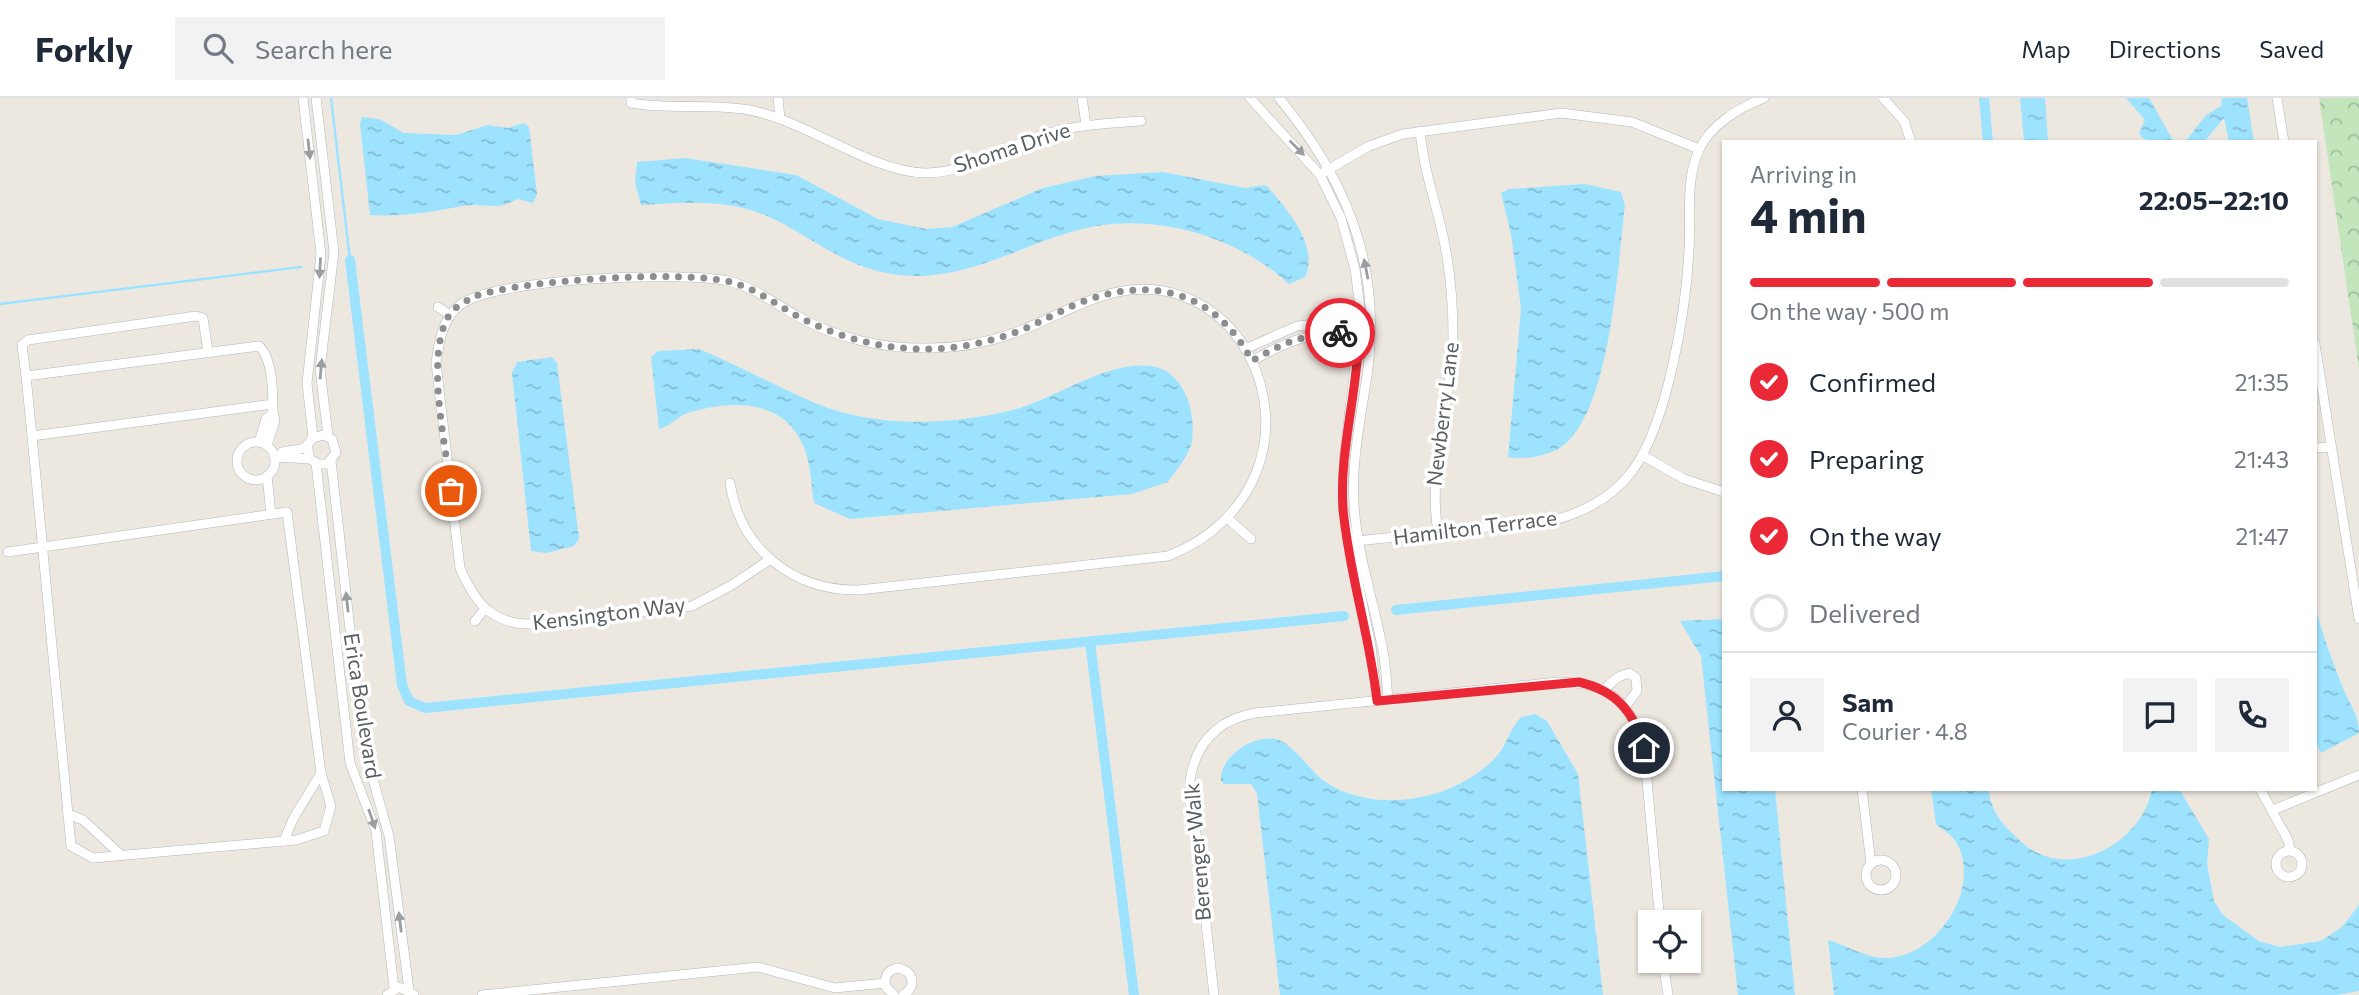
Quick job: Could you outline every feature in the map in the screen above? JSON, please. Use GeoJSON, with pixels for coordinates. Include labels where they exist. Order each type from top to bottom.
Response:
{"type":"FeatureCollection","features":[{"type":"Feature","properties":{"kind":"street"},"geometry":{"type":"LineString","coordinates":[[271,514],[267,477],[277,457],[282,452],[307,447],[313,438],[307,383],[321,254],[303,98]]}},
{"type":"Feature","properties":{"kind":"street"},"geometry":{"type":"LineString","coordinates":[[263,443],[277,457],[313,461],[331,461],[336,448],[328,436],[320,369],[334,252],[316,98]]}},
{"type":"Feature","properties":{"kind":"street","name":"Shoma Drive"},"geometry":{"type":"LineString","coordinates":[[631,98],[631,103],[646,106],[687,104],[749,110],[780,119],[899,170],[925,173],[951,170],[1005,147],[1086,125],[1141,121]]}},
{"type":"Feature","properties":{"kind":"street"},"geometry":{"type":"LineString","coordinates":[[778,98],[780,119]]}},
{"type":"Feature","properties":{"kind":"street","name":"Shoma Drive"},"geometry":{"type":"LineString","coordinates":[[1082,98],[1086,125]]}},
{"type":"Feature","properties":{"kind":"street"},"geometry":{"type":"LineString","coordinates":[[1251,98],[1324,172],[1349,243],[1359,291],[1359,328],[1344,460],[1343,508],[1382,645],[1388,699]]}},
{"type":"Feature","properties":{"kind":"street"},"geometry":{"type":"LineString","coordinates":[[1279,98],[1354,220],[1371,299],[1371,328],[1353,484],[1353,542],[1371,646],[1377,701]]}},
{"type":"Feature","properties":{"kind":"street"},"geometry":{"type":"LineString","coordinates":[[1324,172],[1369,145],[1420,131],[1562,113],[1585,114],[1644,126],[1699,149],[1730,116],[1764,98]]}},
{"type":"Feature","properties":{"kind":"street"},"geometry":{"type":"LineString","coordinates":[[2277,98],[2284,140]]}},
{"type":"Feature","properties":{"kind":"street"},"geometry":{"type":"LineString","coordinates":[[1888,99],[1904,121],[1910,140]]}},
{"type":"Feature","properties":{"kind":"street","name":"Newberry Lane"},"geometry":{"type":"LineString","coordinates":[[1420,131],[1424,172],[1439,219],[1452,305],[1452,366],[1433,489],[1438,533]]}},
{"type":"Feature","properties":{"kind":"street","name":"Hamilton Terrace"},"geometry":{"type":"LineString","coordinates":[[1353,542],[1569,516],[1612,493],[1642,455],[1665,390],[1681,321],[1689,252],[1692,183],[1699,149]]}},
{"type":"Feature","properties":{"kind":"street"},"geometry":{"type":"LineString","coordinates":[[475,621],[484,610],[470,592],[460,568],[436,363],[440,338],[450,315],[477,296],[529,287],[624,278],[714,278],[747,287],[797,316],[843,336],[892,347],[942,348],[991,340],[1108,293],[1140,289],[1173,293],[1204,306],[1230,327],[1252,361],[1265,404],[1265,439],[1256,474],[1227,518],[1200,541],[1168,556],[859,590],[811,584],[769,560],[742,522],[730,483]]}},
{"type":"Feature","properties":{"kind":"street"},"geometry":{"type":"LineString","coordinates":[[438,307],[450,315]]}},
{"type":"Feature","properties":{"kind":"street"},"geometry":{"type":"LineString","coordinates":[[8,552],[43,547],[271,514],[287,512],[321,773],[331,806],[324,831],[284,841],[93,858],[71,846],[43,547],[22,345],[27,340],[196,316],[203,318],[208,352]]}},
{"type":"Feature","properties":{"kind":"street"},"geometry":{"type":"LineString","coordinates":[[1245,349],[1297,326],[1371,328]]}},
{"type":"Feature","properties":{"kind":"street"},"geometry":{"type":"LineString","coordinates":[[1252,361],[1304,336],[1359,328]]}},
{"type":"Feature","properties":{"kind":"street"},"geometry":{"type":"LineString","coordinates":[[26,376],[259,346],[267,353],[275,421],[263,443]]}},
{"type":"Feature","properties":{"kind":"street"},"geometry":{"type":"LineString","coordinates":[[2317,357],[2359,620]]}},
{"type":"Feature","properties":{"kind":"street"},"geometry":{"type":"LineString","coordinates":[[32,436],[273,408]]}},
{"type":"Feature","properties":{"kind":"street"},"geometry":{"type":"LineString","coordinates":[[313,438],[328,436]]}},
{"type":"Feature","properties":{"kind":"street"},"geometry":{"type":"LineString","coordinates":[[263,443],[243,447],[238,464],[249,478],[267,477]]}},
{"type":"Feature","properties":{"kind":"street"},"geometry":{"type":"LineString","coordinates":[[307,447],[313,461]]}},
{"type":"Feature","properties":{"kind":"street"},"geometry":{"type":"LineString","coordinates":[[2317,448],[2331,447]]}},
{"type":"Feature","properties":{"kind":"street"},"geometry":{"type":"LineString","coordinates":[[1642,455],[1684,479],[1722,491]]}},
{"type":"Feature","properties":{"kind":"street","name":"Erica Boulevard"},"geometry":{"type":"LineString","coordinates":[[313,461],[350,763],[376,831],[391,992]]}},
{"type":"Feature","properties":{"kind":"street","name":"Erica Boulevard"},"geometry":{"type":"LineString","coordinates":[[331,461],[363,744],[389,836],[411,992]]}},
{"type":"Feature","properties":{"kind":"street"},"geometry":{"type":"LineString","coordinates":[[1227,518],[1251,539]]}},
{"type":"Feature","properties":{"kind":"street","name":"Kensington Way"},"geometry":{"type":"LineString","coordinates":[[484,610],[509,622],[533,624],[692,606],[732,585],[769,560]]}},
{"type":"Feature","properties":{"kind":"street"},"geometry":{"type":"LineString","coordinates":[[2351,577],[2359,602]]}},
{"type":"Feature","properties":{"kind":"street"},"geometry":{"type":"LineString","coordinates":[[1604,689],[1622,674],[1629,673],[1636,678],[1637,691],[1625,707]]}},
{"type":"Feature","properties":{"kind":"street","name":"Berenger Walk"},"geometry":{"type":"LineString","coordinates":[[1214,995],[1190,795],[1197,753],[1217,728],[1241,716],[1558,682],[1579,682],[1604,689],[1625,707],[1638,727],[1644,748],[1659,910]]}},
{"type":"Feature","properties":{"kind":"street"},"geometry":{"type":"LineString","coordinates":[[284,841],[293,819],[321,773]]}},
{"type":"Feature","properties":{"kind":"street"},"geometry":{"type":"LineString","coordinates":[[2273,810],[2359,775]]}},
{"type":"Feature","properties":{"kind":"street"},"geometry":{"type":"LineString","coordinates":[[1862,791],[1871,864]]}},
{"type":"Feature","properties":{"kind":"street"},"geometry":{"type":"LineString","coordinates":[[2261,791],[2273,810],[2290,850]]}},
{"type":"Feature","properties":{"kind":"street"},"geometry":{"type":"LineString","coordinates":[[68,814],[83,820],[121,855]]}},
{"type":"Feature","properties":{"kind":"street"},"geometry":{"type":"LineString","coordinates":[[482,995],[758,967],[835,988],[885,983]]}},
{"type":"Feature","properties":{"kind":"street"},"geometry":{"type":"LineString","coordinates":[[894,995],[885,983],[887,974],[894,968],[908,971],[912,985],[903,995]]}},
{"type":"Feature","properties":{"kind":"street"},"geometry":{"type":"LineString","coordinates":[[1665,973],[1668,995]]}},
{"type":"Feature","properties":{"kind":"street"},"geometry":{"type":"LineString","coordinates":[[391,992],[411,992]]}},
{"type":"Feature","properties":{"kind":"green space"},"geometry":{"type":"Polygon","coordinates":[[[2319,98],[2359,98],[2359,369],[2319,98]]]}},
{"type":"Feature","properties":{"kind":"water"},"geometry":{"type":"Polygon","coordinates":[[[2020,98],[2045,98],[2048,140],[2024,140],[2020,98]]]}},
{"type":"Feature","properties":{"kind":"water"},"geometry":{"type":"Polygon","coordinates":[[[2126,98],[2149,98],[2173,140],[2148,140],[2141,137],[2139,132],[2145,120],[2126,98]]]}},
{"type":"Feature","properties":{"kind":"water"},"geometry":{"type":"Polygon","coordinates":[[[2222,98],[2247,98],[2254,140],[2229,140],[2224,118],[2206,140],[2187,140],[2206,115],[2221,106],[2222,98]]]}},
{"type":"Feature","properties":{"kind":"water"},"geometry":{"type":"Polygon","coordinates":[[[362,117],[379,119],[404,133],[456,135],[488,125],[508,128],[524,123],[529,127],[537,194],[533,203],[517,199],[496,206],[470,205],[417,214],[370,215],[360,124],[362,117]]]}},
{"type":"Feature","properties":{"kind":"water"},"geometry":{"type":"Polygon","coordinates":[[[685,158],[796,175],[878,219],[926,229],[952,227],[1043,188],[1095,176],[1163,172],[1245,188],[1266,185],[1298,227],[1308,252],[1308,265],[1305,277],[1289,284],[1267,266],[1215,239],[1187,230],[1128,223],[1071,232],[956,271],[908,276],[882,272],[851,262],[781,223],[752,211],[705,203],[641,205],[635,182],[637,162],[685,158]]]}},
{"type":"Feature","properties":{"kind":"water"},"geometry":{"type":"Polygon","coordinates":[[[1585,184],[1621,192],[1625,205],[1610,332],[1602,368],[1580,426],[1564,445],[1537,456],[1508,457],[1521,309],[1511,234],[1501,193],[1509,189],[1585,184]]]}},
{"type":"Feature","properties":{"kind":"water"},"geometry":{"type":"Polygon","coordinates":[[[699,349],[838,411],[861,417],[911,422],[962,419],[1009,411],[1120,368],[1156,367],[1174,378],[1186,396],[1192,419],[1192,441],[1168,482],[1132,494],[850,519],[814,503],[803,445],[794,430],[770,411],[739,405],[707,408],[686,413],[659,429],[651,357],[658,351],[699,349]]]}},
{"type":"Feature","properties":{"kind":"water"},"geometry":{"type":"Polygon","coordinates":[[[552,357],[557,363],[579,539],[574,546],[546,553],[531,551],[512,373],[517,362],[552,357]]]}},
{"type":"Feature","properties":{"kind":"water"},"geometry":{"type":"Polygon","coordinates":[[[2317,612],[2331,657],[2359,727],[2359,733],[2321,753],[2317,745],[2317,612]]]}},
{"type":"Feature","properties":{"kind":"water"},"geometry":{"type":"Polygon","coordinates":[[[1722,619],[1722,791],[1775,791],[1795,995],[1738,995],[1701,656],[1680,621],[1722,619]]]}},
{"type":"Feature","properties":{"kind":"water"},"geometry":{"type":"Polygon","coordinates":[[[1535,714],[1547,721],[1578,774],[1603,995],[1280,995],[1257,793],[1251,784],[1224,784],[1221,781],[1222,772],[1232,755],[1250,743],[1270,738],[1279,740],[1291,747],[1327,783],[1347,793],[1392,800],[1415,798],[1438,793],[1479,772],[1500,752],[1521,717],[1535,714]]]}},
{"type":"Feature","properties":{"kind":"water"},"geometry":{"type":"Polygon","coordinates":[[[1931,791],[1989,791],[1999,818],[2024,844],[2040,854],[2058,859],[2076,859],[2094,855],[2125,835],[2138,822],[2151,791],[2180,791],[2209,839],[2207,864],[2214,901],[2223,915],[2259,941],[2280,947],[2321,941],[2342,927],[2359,905],[2359,991],[2337,995],[1834,995],[1828,940],[1878,957],[1904,955],[1922,946],[1950,917],[1964,879],[1963,860],[1954,839],[1936,824],[1931,791]]]}},
{"type":"Feature","properties":{"kind":"waterway"},"geometry":{"type":"LineString","coordinates":[[331,98],[350,260]]}},
{"type":"Feature","properties":{"kind":"waterway"},"geometry":{"type":"LineString","coordinates":[[1984,98],[1988,140]]}},
{"type":"Feature","properties":{"kind":"waterway"},"geometry":{"type":"LineString","coordinates":[[350,260],[402,685],[409,701],[425,708],[1344,616]]}},
{"type":"Feature","properties":{"kind":"waterway"},"geometry":{"type":"LineString","coordinates":[[0,304],[301,267]]}},
{"type":"Feature","properties":{"kind":"waterway"},"geometry":{"type":"LineString","coordinates":[[1396,610],[1722,576]]}},
{"type":"Feature","properties":{"kind":"waterway"},"geometry":{"type":"LineString","coordinates":[[1090,642],[1134,995]]}},
{"type":"Feature","properties":{"kind":"way so far"},"geometry":{"type":"LineString","coordinates":[[451,491],[436,363],[440,338],[450,315],[458,307],[467,300],[487,293],[613,279],[714,278],[747,287],[797,316],[843,336],[892,347],[917,349],[991,340],[1038,323],[1084,301],[1108,293],[1140,289],[1173,293],[1204,306],[1230,327],[1252,361],[1295,338],[1340,333]]}},
{"type":"Feature","properties":{"kind":"route"},"geometry":{"type":"LineString","coordinates":[[1340,333],[1359,332],[1359,355],[1344,460],[1343,508],[1371,646],[1377,701],[1579,682],[1604,689],[1629,710],[1638,727],[1644,748]]}}]}
